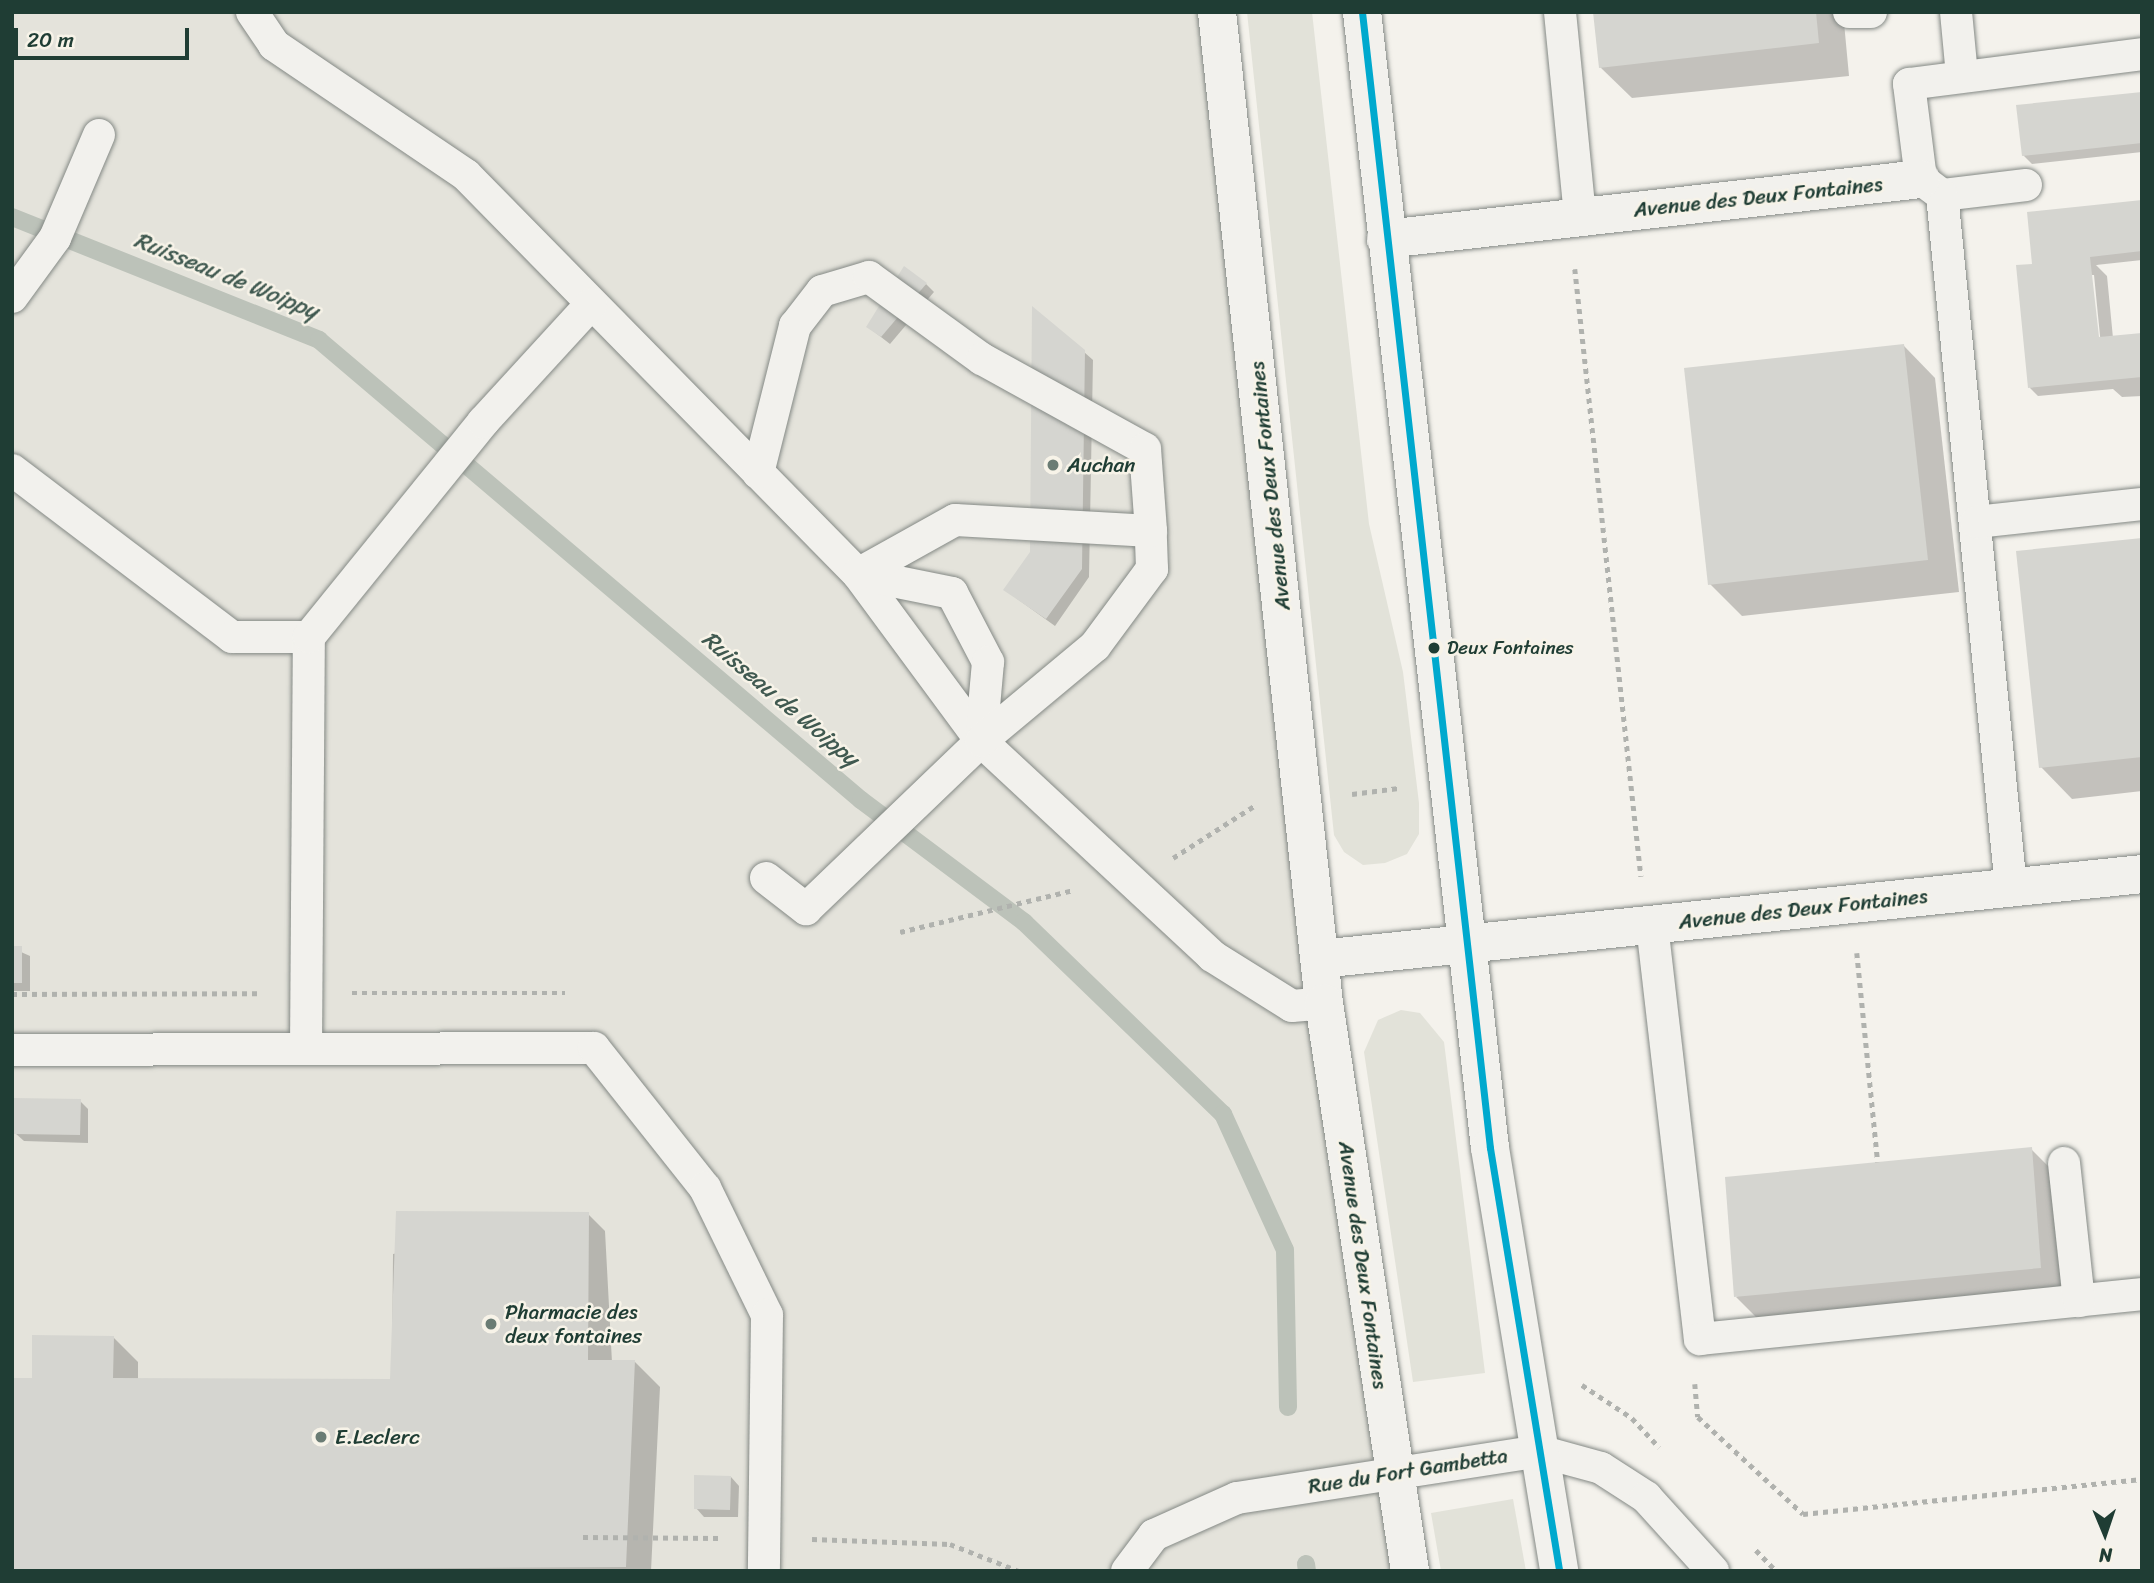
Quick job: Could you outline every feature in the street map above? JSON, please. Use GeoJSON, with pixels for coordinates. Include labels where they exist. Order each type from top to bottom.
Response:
{"type":"FeatureCollection","features":[{"type":"Feature","properties":{"kind":"main road","name":"Avenue des Deux Fontaines"},"geometry":{"type":"LineString","coordinates":[[1217,12],[1324,1003],[1410,1571]]}},
{"type":"Feature","properties":{"kind":"main road"},"geometry":{"type":"LineString","coordinates":[[1362,12],[1465,945],[1559,1571]]}},
{"type":"Feature","properties":{"kind":"main road","name":"Avenue des Deux Fontaines"},"geometry":{"type":"LineString","coordinates":[[1386,240],[1575,217],[1932,187]]}},
{"type":"Feature","properties":{"kind":"main road","name":"Avenue des Deux Fontaines"},"geometry":{"type":"LineString","coordinates":[[1320,959],[2142,874]]}},
{"type":"Feature","properties":{"kind":"lane"},"geometry":{"type":"LineString","coordinates":[[252,12],[274,45],[466,175],[858,574],[981,741],[1212,956],[1292,1006],[1324,1003]]}},
{"type":"Feature","properties":{"kind":"lane"},"geometry":{"type":"LineString","coordinates":[[1560,12],[1575,217]]}},
{"type":"Feature","properties":{"kind":"lane"},"geometry":{"type":"LineString","coordinates":[[1849,12],[1871,12]]}},
{"type":"Feature","properties":{"kind":"lane"},"geometry":{"type":"LineString","coordinates":[[1956,12],[1962,76]]}},
{"type":"Feature","properties":{"kind":"lane"},"geometry":{"type":"LineString","coordinates":[[2011,888],[1976,522],[1932,187],[1909,84],[2142,54]]}},
{"type":"Feature","properties":{"kind":"lane"},"geometry":{"type":"LineString","coordinates":[[12,297],[74,203],[100,135]]}},
{"type":"Feature","properties":{"kind":"lane"},"geometry":{"type":"LineString","coordinates":[[1932,187],[2026,185]]}},
{"type":"Feature","properties":{"kind":"lane"},"geometry":{"type":"LineString","coordinates":[[758,473],[795,326],[822,291],[869,277],[982,359],[1144,450],[1152,569],[1095,646],[981,741],[806,909],[766,878]]}},
{"type":"Feature","properties":{"kind":"lane"},"geometry":{"type":"LineString","coordinates":[[306,1048],[309,637],[483,422],[592,304]]}},
{"type":"Feature","properties":{"kind":"lane"},"geometry":{"type":"LineString","coordinates":[[12,470],[232,637],[309,637]]}},
{"type":"Feature","properties":{"kind":"lane"},"geometry":{"type":"LineString","coordinates":[[1976,522],[2142,504]]}},
{"type":"Feature","properties":{"kind":"lane"},"geometry":{"type":"LineString","coordinates":[[858,574],[955,520],[1151,531]]}},
{"type":"Feature","properties":{"kind":"lane"},"geometry":{"type":"LineString","coordinates":[[858,574],[952,593],[989,662],[981,741]]}},
{"type":"Feature","properties":{"kind":"lane"},"geometry":{"type":"LineString","coordinates":[[1649,925],[1700,1339],[2142,1294]]}},
{"type":"Feature","properties":{"kind":"lane"},"geometry":{"type":"LineString","coordinates":[[12,1050],[594,1048],[705,1188],[767,1315],[764,1571]]}},
{"type":"Feature","properties":{"kind":"lane"},"geometry":{"type":"LineString","coordinates":[[2064,1163],[2079,1301]]}},
{"type":"Feature","properties":{"kind":"lane","name":"Rue du Fort Gambetta"},"geometry":{"type":"LineString","coordinates":[[1127,1571],[1154,1535],[1237,1498],[1394,1471],[1539,1451],[1601,1468],[1646,1497],[1713,1571]]}},
{"type":"Feature","properties":{"kind":"path"},"geometry":{"type":"LineString","coordinates":[[1575,217],[1649,925]]}},
{"type":"Feature","properties":{"kind":"path"},"geometry":{"type":"LineString","coordinates":[[900,932],[1074,889]]}},
{"type":"Feature","properties":{"kind":"path"},"geometry":{"type":"LineString","coordinates":[[1852,904],[1878,1162]]}},
{"type":"Feature","properties":{"kind":"path"},"geometry":{"type":"LineString","coordinates":[[1700,1339],[1693,1371],[1698,1416],[1803,1514],[2142,1479]]}},
{"type":"Feature","properties":{"kind":"shaded area"},"geometry":{"type":"Polygon","coordinates":[[[12,12],[1217,12],[1410,1571],[12,1571],[12,12]]]}},
{"type":"Feature","properties":{"kind":"shaded area"},"geometry":{"type":"Polygon","coordinates":[[[1247,12],[1312,12],[1369,524],[1403,672],[1419,803],[1419,834],[1407,854],[1385,863],[1363,865],[1344,852],[1334,835],[1247,12]]]}},
{"type":"Feature","properties":{"kind":"shaded area"},"geometry":{"type":"Polygon","coordinates":[[[1401,1010],[1420,1013],[1444,1042],[1485,1373],[1413,1382],[1364,1052],[1378,1020],[1401,1010]]]}},
{"type":"Feature","properties":{"kind":"shaded area"},"geometry":{"type":"Polygon","coordinates":[[[1513,1499],[1526,1571],[1441,1571],[1431,1513],[1513,1499]]]}},
{"type":"Feature","properties":{"kind":"building"},"geometry":{"type":"Polygon","coordinates":[[[1593,12],[1816,12],[1819,43],[1599,68],[1593,12]]]}},
{"type":"Feature","properties":{"kind":"building"},"geometry":{"type":"Polygon","coordinates":[[[2142,92],[2142,143],[2022,156],[2016,105],[2142,92]]]}},
{"type":"Feature","properties":{"kind":"building"},"geometry":{"type":"Polygon","coordinates":[[[2142,200],[2142,251],[2090,257],[2099,337],[2142,333],[2142,377],[2028,388],[2016,265],[2032,264],[2027,212],[2142,200]]]}},
{"type":"Feature","properties":{"kind":"building"},"geometry":{"type":"Polygon","coordinates":[[[904,266],[927,283],[881,337],[866,327],[904,266]]]}},
{"type":"Feature","properties":{"kind":"building"},"geometry":{"type":"Polygon","coordinates":[[[1032,306],[1085,350],[1082,569],[1046,619],[1003,590],[1030,552],[1032,306]]]}},
{"type":"Feature","properties":{"kind":"building"},"geometry":{"type":"Polygon","coordinates":[[[1904,344],[1928,560],[1708,585],[1684,368],[1904,344]]]}},
{"type":"Feature","properties":{"kind":"building"},"geometry":{"type":"Polygon","coordinates":[[[2142,538],[2142,757],[2039,768],[2016,551],[2142,538]]]}},
{"type":"Feature","properties":{"kind":"building"},"geometry":{"type":"Polygon","coordinates":[[[12,946],[22,946],[22,983],[12,983],[12,946]]]}},
{"type":"Feature","properties":{"kind":"building"},"geometry":{"type":"Polygon","coordinates":[[[14,1098],[81,1099],[80,1135],[14,1134],[14,1098]]]}},
{"type":"Feature","properties":{"kind":"building"},"geometry":{"type":"Polygon","coordinates":[[[2032,1147],[2041,1268],[1734,1297],[1725,1177],[2032,1147]]]}},
{"type":"Feature","properties":{"kind":"building","name":"E.Leclerc"},"geometry":{"type":"Polygon","coordinates":[[[396,1211],[589,1212],[588,1360],[635,1360],[626,1567],[12,1571],[12,1378],[32,1378],[32,1335],[114,1336],[113,1378],[390,1379],[396,1211]]]}},
{"type":"Feature","properties":{"kind":"building"},"geometry":{"type":"Polygon","coordinates":[[[694,1475],[731,1476],[730,1510],[694,1509],[694,1475]]]}},
{"type":"Feature","properties":{"kind":"waterway","name":"Ruisseau de Woippy"},"geometry":{"type":"LineString","coordinates":[[12,217],[319,340],[861,800],[1024,922],[1223,1114],[1285,1250],[1288,1407]]}},
{"type":"Feature","properties":{"kind":"waterway","name":"Ruisseau de Woippy"},"geometry":{"type":"LineString","coordinates":[[1306,1564],[1307,1571]]}},
{"type":"Feature","properties":{"kind":"transit line"},"geometry":{"type":"LineString","coordinates":[[1362,12],[1490,1148],[1559,1571]]}},
{"type":"Feature","properties":{"kind":"place","name":"Auchan"},"geometry":{"type":"Point","coordinates":[1053,465]}},
{"type":"Feature","properties":{"kind":"place","name":"Deux Fontaines"},"geometry":{"type":"Point","coordinates":[1434,648]}},
{"type":"Feature","properties":{"kind":"place","name":"Pharmacie des deux fontaines"},"geometry":{"type":"Point","coordinates":[491,1324]}},
{"type":"Feature","properties":{"kind":"place","name":"E.Leclerc"},"geometry":{"type":"Point","coordinates":[321,1437]}}]}
